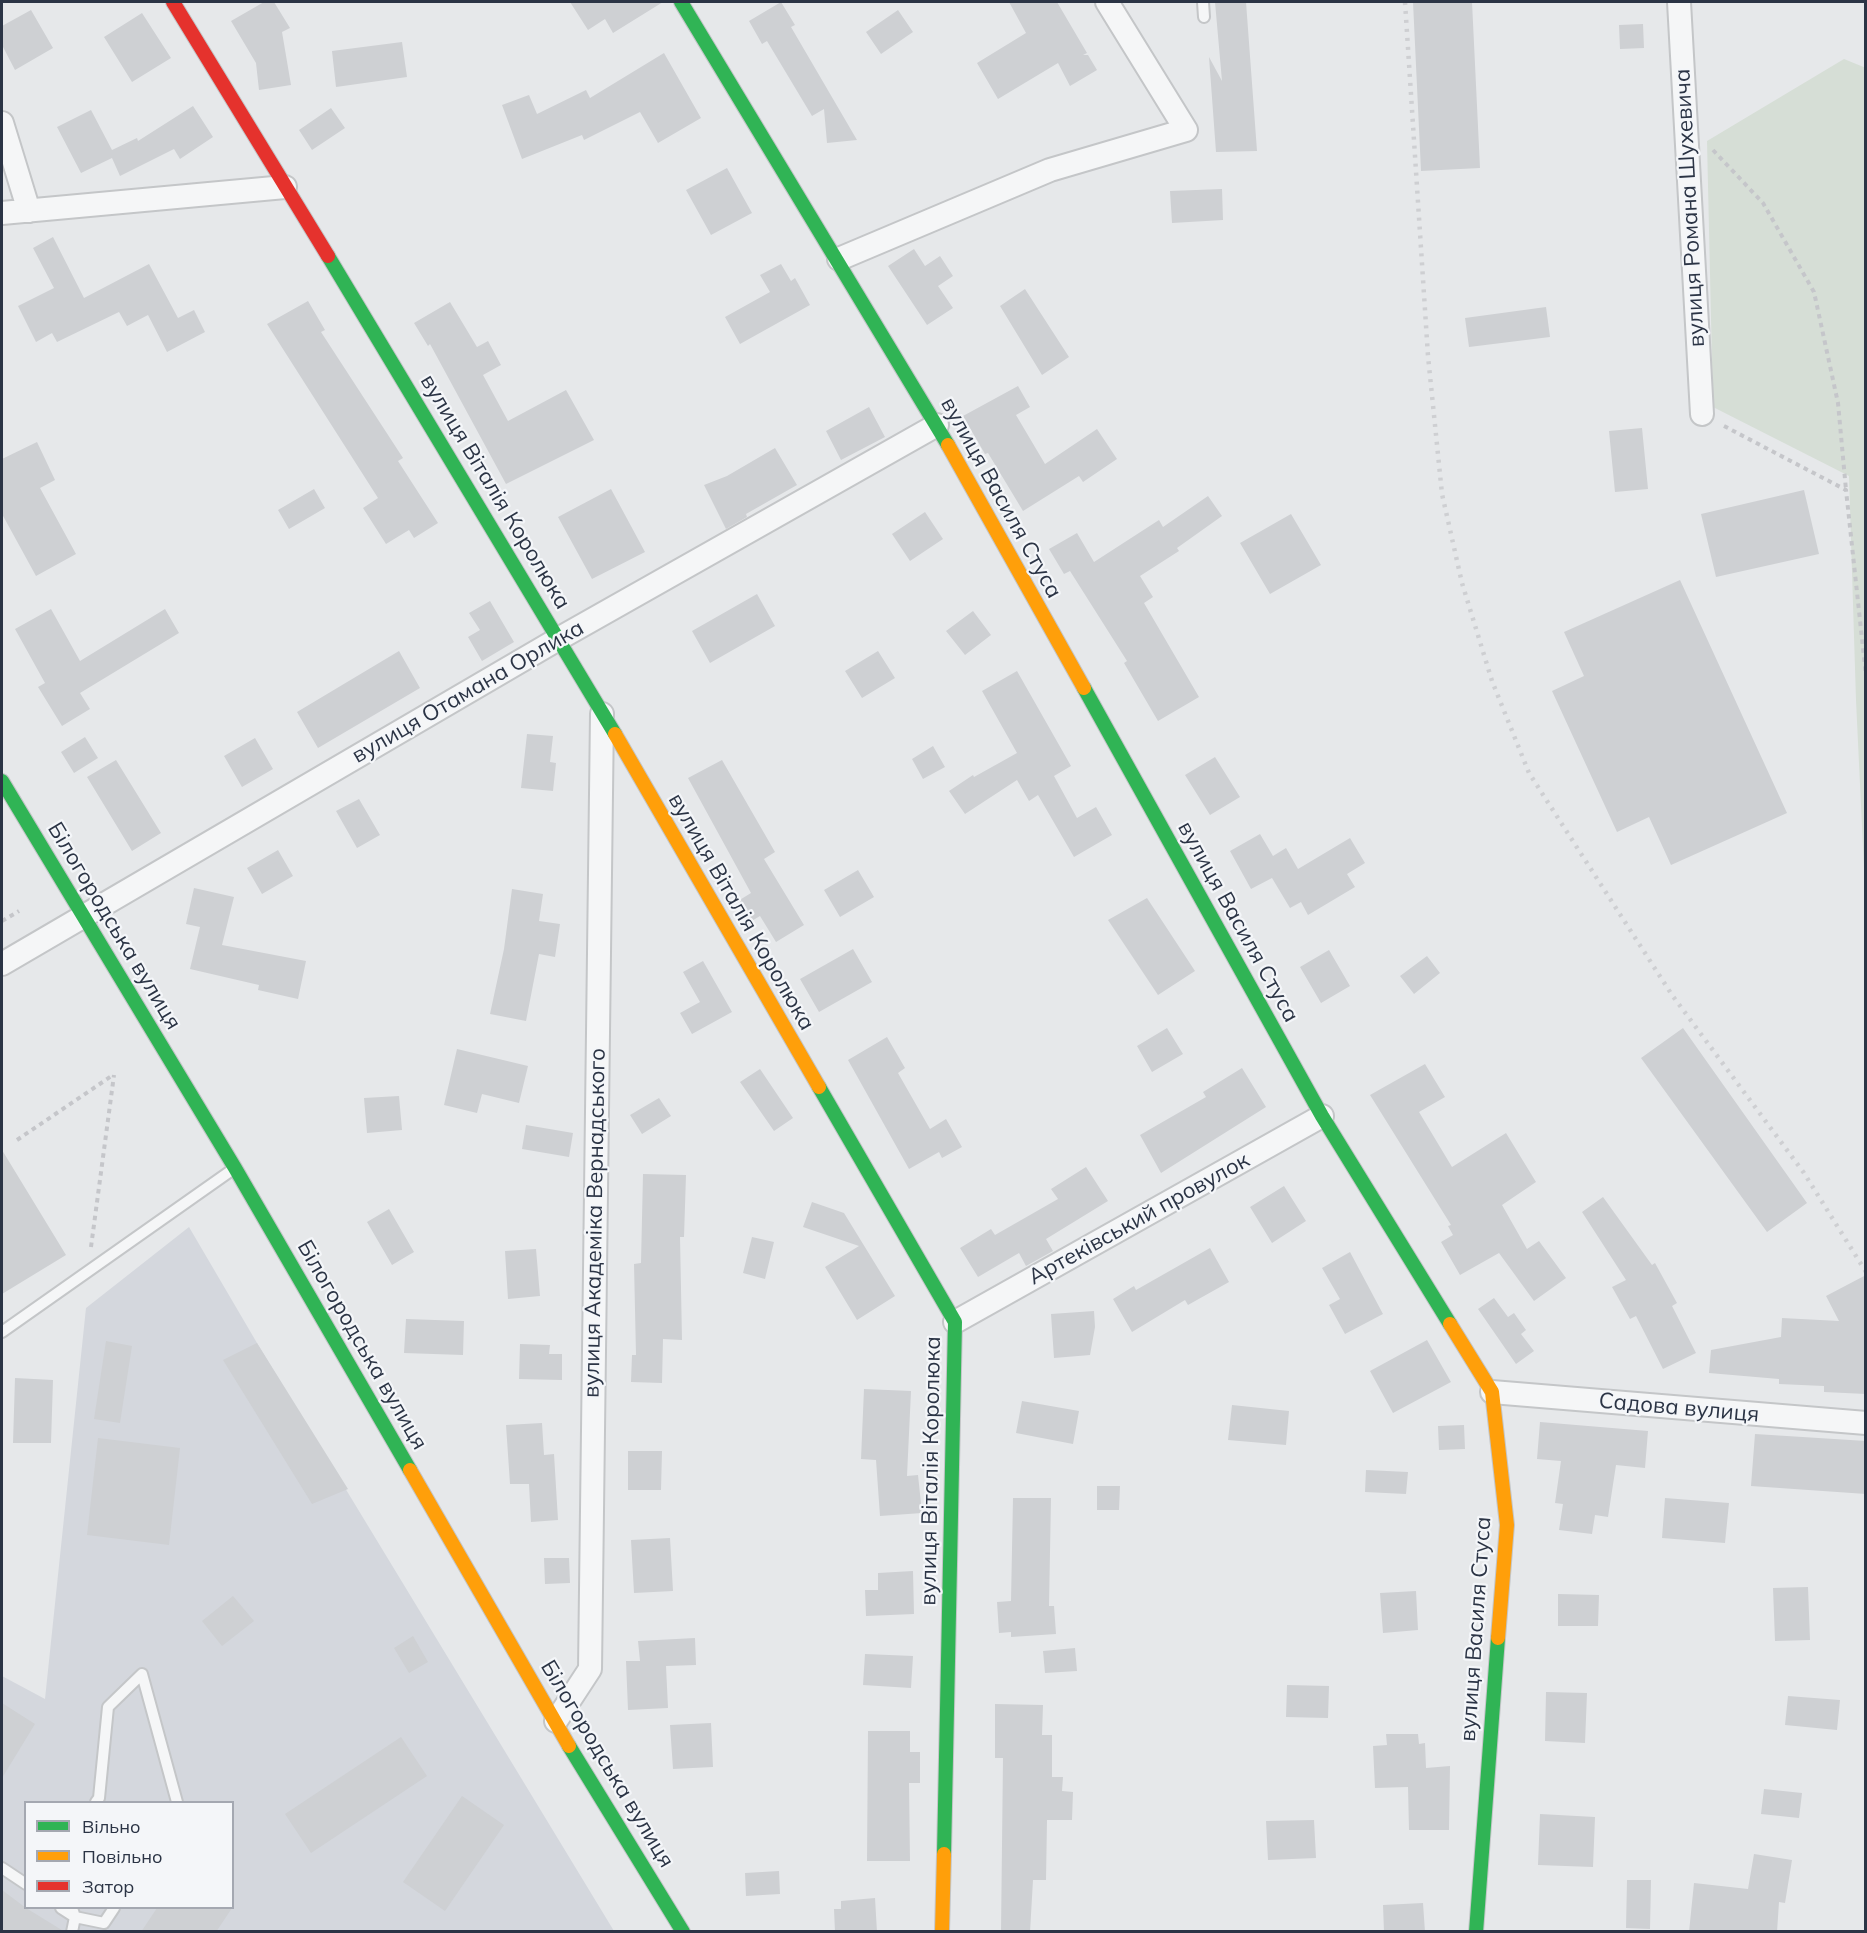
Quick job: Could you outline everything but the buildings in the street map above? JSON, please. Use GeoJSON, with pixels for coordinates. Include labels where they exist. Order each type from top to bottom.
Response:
{"type":"FeatureCollection","features":[{"type":"Feature","properties":{"kind":"street","name":"вулиця Віталія Королюка"},"geometry":{"type":"LineString","coordinates":[[173,2],[560,638],[955,1322],[942,1932]]}},
{"type":"Feature","properties":{"kind":"street","name":"вулиця Василя Стуса"},"geometry":{"type":"LineString","coordinates":[[681,2],[839,259],[937,425],[1322,1116],[1492,1392],[1507,1525],[1476,1932]]}},
{"type":"Feature","properties":{"kind":"street"},"geometry":{"type":"LineString","coordinates":[[839,259],[1050,170],[1186,130],[1107,2]]}},
{"type":"Feature","properties":{"kind":"street","name":"вулиця Романа Шухевича"},"geometry":{"type":"LineString","coordinates":[[1678,2],[1702,414]]}},
{"type":"Feature","properties":{"kind":"street"},"geometry":{"type":"LineString","coordinates":[[2,123],[29,211]]}},
{"type":"Feature","properties":{"kind":"street"},"geometry":{"type":"LineString","coordinates":[[2,213],[285,187]]}},
{"type":"Feature","properties":{"kind":"street","name":"вулиця Отамана Орлика"},"geometry":{"type":"LineString","coordinates":[[2,964],[560,638],[937,425]]}},
{"type":"Feature","properties":{"kind":"street","name":"вулиця Академіка Вернадського"},"geometry":{"type":"LineString","coordinates":[[556,1721],[590,1669],[602,714]]}},
{"type":"Feature","properties":{"kind":"street","name":"Білогородська вулиця"},"geometry":{"type":"LineString","coordinates":[[2,781],[235,1168],[576,1758],[683,1932]]}},
{"type":"Feature","properties":{"kind":"street","name":"Артеківський провулок"},"geometry":{"type":"LineString","coordinates":[[955,1322],[1322,1116]]}},
{"type":"Feature","properties":{"kind":"street","name":"Садова вулиця"},"geometry":{"type":"LineString","coordinates":[[1492,1392],[1866,1423]]}},
{"type":"Feature","properties":{"kind":"lane"},"geometry":{"type":"LineString","coordinates":[[1203,2],[1204,17]]}},
{"type":"Feature","properties":{"kind":"lane"},"geometry":{"type":"LineString","coordinates":[[2,1332],[235,1168]]}},
{"type":"Feature","properties":{"kind":"lane"},"geometry":{"type":"LineString","coordinates":[[97,1801],[108,1707],[142,1674],[176,1801]]}},
{"type":"Feature","properties":{"kind":"lane"},"geometry":{"type":"LineString","coordinates":[[2,1868],[24,1883]]}},
{"type":"Feature","properties":{"kind":"lane"},"geometry":{"type":"LineString","coordinates":[[72,1932],[74,1912],[104,1923],[113,1909]]}},
{"type":"Feature","properties":{"kind":"path"},"geometry":{"type":"LineString","coordinates":[[1686,121],[1763,203],[1814,292],[1838,403],[1866,676]]}},
{"type":"Feature","properties":{"kind":"path"},"geometry":{"type":"LineString","coordinates":[[1702,414],[1846,490]]}},
{"type":"Feature","properties":{"kind":"path"},"geometry":{"type":"LineString","coordinates":[[2,921],[19,911]]}},
{"type":"Feature","properties":{"kind":"path"},"geometry":{"type":"LineString","coordinates":[[17,1140],[114,1075],[87,1271]]}},
{"type":"Feature","properties":{"kind":"shaded area"},"geometry":{"type":"Polygon","coordinates":[[[1844,59],[1866,68],[1865,889],[1849,476],[1713,407],[1707,141],[1844,59]]]}},
{"type":"Feature","properties":{"kind":"shaded area"},"geometry":{"type":"Polygon","coordinates":[[[189,1227],[614,1931],[2,1931],[2,1676],[45,1699],[86,1308],[189,1227]]]}},
{"type":"Feature","properties":{"kind":"railway"},"geometry":{"type":"LineString","coordinates":[[1405,2],[1428,356],[1442,494],[1462,583],[1492,681],[1529,773],[1672,995],[1804,1173],[1866,1272]]}},
{"type":"Feature","properties":{"kind":"traffic: fast"},"geometry":{"type":"LineString","coordinates":[[681,2],[948,445]]}},
{"type":"Feature","properties":{"kind":"traffic: fast"},"geometry":{"type":"LineString","coordinates":[[328,256],[615,734]]}},
{"type":"Feature","properties":{"kind":"traffic: fast"},"geometry":{"type":"LineString","coordinates":[[1084,688],[1322,1116],[1450,1324]]}},
{"type":"Feature","properties":{"kind":"traffic: fast"},"geometry":{"type":"LineString","coordinates":[[2,781],[235,1168],[410,1470]]}},
{"type":"Feature","properties":{"kind":"traffic: fast"},"geometry":{"type":"LineString","coordinates":[[819,1087],[955,1322],[944,1854]]}},
{"type":"Feature","properties":{"kind":"traffic: fast"},"geometry":{"type":"LineString","coordinates":[[1476,1932],[1498,1638]]}},
{"type":"Feature","properties":{"kind":"traffic: fast"},"geometry":{"type":"LineString","coordinates":[[569,1746],[683,1932]]}},
{"type":"Feature","properties":{"kind":"traffic: slow"},"geometry":{"type":"LineString","coordinates":[[948,445],[1084,688]]}},
{"type":"Feature","properties":{"kind":"traffic: slow"},"geometry":{"type":"LineString","coordinates":[[615,734],[819,1087]]}},
{"type":"Feature","properties":{"kind":"traffic: slow"},"geometry":{"type":"LineString","coordinates":[[1450,1324],[1492,1392],[1507,1525],[1498,1638]]}},
{"type":"Feature","properties":{"kind":"traffic: slow"},"geometry":{"type":"LineString","coordinates":[[410,1470],[569,1746]]}},
{"type":"Feature","properties":{"kind":"traffic: slow"},"geometry":{"type":"LineString","coordinates":[[942,1932],[944,1854]]}},
{"type":"Feature","properties":{"kind":"traffic: jam"},"geometry":{"type":"LineString","coordinates":[[173,2],[328,256]]}}]}
